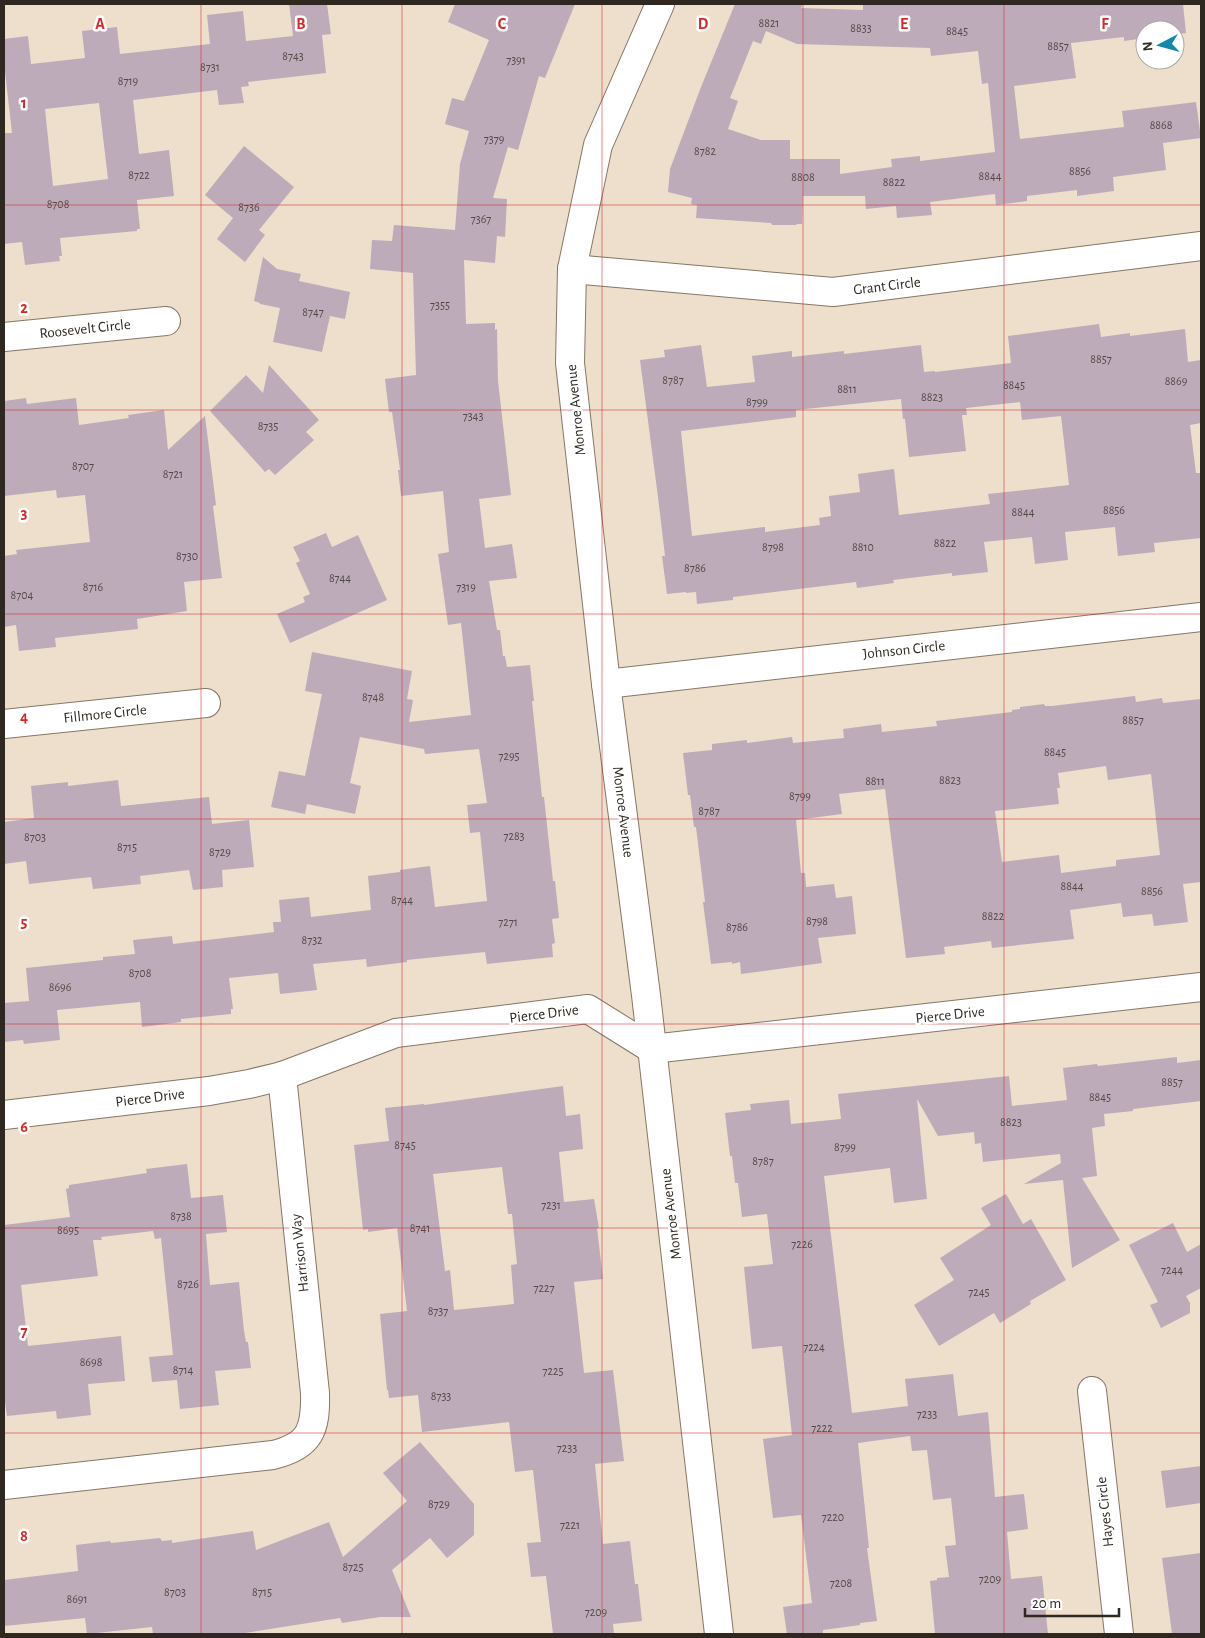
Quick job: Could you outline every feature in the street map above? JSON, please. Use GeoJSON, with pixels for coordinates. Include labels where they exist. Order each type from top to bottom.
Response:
{"type":"FeatureCollection","features":[{"type":"Feature","properties":{"kind":"street","name":"Monroe Avenue"},"geometry":{"type":"LineString","coordinates":[[660,4],[598,145],[572,269],[570,364],[606,684],[652,1049],[719,1634]]}},
{"type":"Feature","properties":{"kind":"street","name":"Grant Circle"},"geometry":{"type":"LineString","coordinates":[[572,269],[833,292],[1201,246]]}},
{"type":"Feature","properties":{"kind":"street","name":"Roosevelt Circle"},"geometry":{"type":"LineString","coordinates":[[4,337],[166,321]]}},
{"type":"Feature","properties":{"kind":"street","name":"Johnson Circle"},"geometry":{"type":"LineString","coordinates":[[606,684],[1201,617]]}},
{"type":"Feature","properties":{"kind":"street","name":"Fillmore Circle"},"geometry":{"type":"LineString","coordinates":[[4,724],[206,703]]}},
{"type":"Feature","properties":{"kind":"street","name":"Pierce Drive"},"geometry":{"type":"LineString","coordinates":[[4,1115],[209,1091],[249,1084],[282,1076],[396,1033],[588,1009],[652,1049],[1201,987]]}},
{"type":"Feature","properties":{"kind":"street","name":"Harrison Way"},"geometry":{"type":"LineString","coordinates":[[4,1486],[273,1456],[289,1452],[320,1433],[316,1412],[282,1076]]}},
{"type":"Feature","properties":{"kind":"street","name":"Hayes Circle"},"geometry":{"type":"LineString","coordinates":[[1092,1391],[1119,1634]]}},
{"type":"Feature","properties":{"kind":"building"},"geometry":{"type":"Polygon","coordinates":[[[289,4],[327,4],[331,34],[322,35],[326,73],[248,82],[249,86],[241,87],[244,103],[219,105],[217,90],[133,100],[139,154],[169,150],[174,196],[137,200],[140,229],[137,229],[137,231],[60,238],[62,256],[59,256],[60,261],[25,265],[22,242],[4,244],[4,133],[12,133],[4,63],[4,39],[28,36],[31,64],[85,58],[82,31],[117,27],[120,54],[210,44],[207,15],[243,11],[246,41],[293,36],[289,4]],[[99,103],[45,109],[53,186],[108,179],[99,103]]]}},
{"type":"Feature","properties":{"kind":"building"},"geometry":{"type":"Polygon","coordinates":[[[455,4],[575,4],[545,78],[539,76],[518,150],[508,147],[493,198],[507,199],[505,237],[497,236],[495,263],[464,260],[466,324],[495,323],[495,330],[497,329],[498,381],[511,495],[479,499],[485,548],[512,544],[517,578],[489,581],[497,630],[500,630],[503,656],[505,656],[507,667],[530,665],[542,797],[544,797],[559,918],[552,919],[555,943],[552,944],[553,957],[487,964],[485,952],[407,960],[407,962],[367,967],[366,959],[313,964],[317,990],[280,994],[278,973],[229,978],[233,1009],[231,1009],[231,1014],[181,1019],[181,1022],[142,1027],[140,1002],[57,1010],[60,1040],[24,1044],[23,1040],[4,1042],[4,1003],[29,1001],[26,968],[103,960],[103,957],[135,954],[133,940],[172,936],[173,944],[274,932],[273,922],[281,922],[279,900],[309,897],[311,917],[371,910],[368,876],[400,872],[400,870],[430,866],[435,907],[487,901],[480,832],[470,833],[467,805],[487,803],[479,749],[425,754],[424,749],[360,737],[350,783],[361,786],[355,814],[307,804],[305,814],[271,807],[279,771],[305,776],[322,694],[305,691],[312,652],[412,671],[407,699],[413,700],[409,722],[471,715],[461,623],[448,625],[438,554],[449,552],[443,491],[401,496],[398,470],[400,470],[392,412],[389,412],[385,379],[416,375],[413,273],[370,269],[372,240],[392,241],[394,225],[455,230],[460,164],[469,131],[445,124],[452,98],[464,101],[489,40],[448,22],[455,4]]]}},
{"type":"Feature","properties":{"kind":"building"},"geometry":{"type":"Polygon","coordinates":[[[735,4],[803,4],[801,8],[863,10],[863,4],[1183,4],[1185,20],[1135,20],[1135,39],[1124,41],[1124,37],[1071,43],[1076,78],[1014,86],[1020,139],[1124,127],[1122,111],[1196,102],[1201,138],[1163,143],[1166,170],[1113,177],[1114,191],[1077,196],[1077,190],[1027,196],[1027,201],[996,205],[995,194],[930,202],[932,215],[897,218],[896,206],[866,209],[865,196],[803,196],[802,224],[772,225],[771,223],[696,218],[697,205],[691,204],[692,198],[668,192],[670,169],[735,4]],[[766,31],[761,44],[753,41],[730,98],[738,101],[728,129],[761,140],[790,140],[790,159],[840,159],[840,174],[892,167],[891,159],[920,156],[920,161],[995,152],[988,83],[982,84],[978,51],[931,56],[930,48],[797,44],[766,31]]]}},
{"type":"Feature","properties":{"kind":"building"},"geometry":{"type":"Polygon","coordinates":[[[244,146],[294,187],[259,230],[265,235],[245,262],[217,239],[233,218],[205,195],[244,146]]]}},
{"type":"Feature","properties":{"kind":"building"},"geometry":{"type":"Polygon","coordinates":[[[263,257],[277,269],[301,274],[299,281],[350,292],[345,319],[330,316],[322,352],[273,342],[280,308],[254,301],[263,257]]]}},
{"type":"Feature","properties":{"kind":"building"},"geometry":{"type":"Polygon","coordinates":[[[1099,324],[1101,337],[1130,333],[1130,336],[1185,329],[1188,362],[1201,360],[1201,423],[1190,425],[1196,473],[1201,473],[1201,538],[1154,543],[1155,552],[1118,556],[1115,527],[1065,532],[1068,560],[1035,564],[1032,537],[984,542],[988,572],[952,576],[952,573],[893,580],[894,583],[857,588],[856,582],[733,597],[733,600],[697,604],[696,592],[667,594],[662,556],[665,556],[640,360],[665,357],[664,350],[701,345],[707,387],[755,382],[752,356],[792,351],[792,357],[844,351],[844,354],[921,345],[924,372],[1011,363],[1008,336],[1099,324]],[[901,399],[796,410],[796,417],[681,431],[692,536],[765,527],[765,532],[820,525],[819,518],[831,516],[829,496],[860,492],[858,474],[894,469],[899,515],[990,504],[988,494],[1069,485],[1061,416],[1022,420],[1020,402],[966,408],[967,415],[962,415],[966,451],[909,457],[905,419],[903,419],[901,399]]]}},
{"type":"Feature","properties":{"kind":"building"},"geometry":{"type":"Polygon","coordinates":[[[269,365],[319,420],[306,432],[314,440],[275,475],[269,469],[265,472],[210,411],[246,375],[263,393],[269,365]]]}},
{"type":"Feature","properties":{"kind":"building"},"geometry":{"type":"Polygon","coordinates":[[[26,398],[27,404],[76,398],[79,425],[129,418],[128,415],[164,410],[168,450],[205,416],[216,505],[213,506],[222,578],[184,582],[187,611],[137,619],[138,629],[55,638],[56,647],[19,651],[16,625],[4,627],[4,556],[17,554],[16,550],[90,542],[85,495],[57,498],[56,490],[4,496],[4,401],[26,398]]]}},
{"type":"Feature","properties":{"kind":"building"},"geometry":{"type":"Polygon","coordinates":[[[326,533],[332,547],[358,535],[387,600],[290,643],[277,614],[305,602],[303,597],[310,594],[296,563],[300,561],[293,547],[326,533]]]}},
{"type":"Feature","properties":{"kind":"building"},"geometry":{"type":"Polygon","coordinates":[[[1135,696],[1136,702],[1162,698],[1163,703],[1201,699],[1201,882],[1183,884],[1188,922],[1154,926],[1152,914],[1123,917],[1121,903],[1070,910],[1074,939],[992,948],[991,941],[944,947],[945,954],[906,958],[885,789],[839,794],[842,814],[796,820],[801,873],[805,873],[806,887],[834,884],[836,898],[852,896],[856,934],[818,938],[822,963],[741,974],[740,962],[711,964],[696,827],[694,827],[690,795],[688,795],[683,753],[712,750],[712,744],[747,740],[747,743],[792,737],[793,743],[844,738],[843,729],[881,724],[882,732],[937,726],[936,721],[1012,712],[1012,710],[1020,709],[1020,707],[1044,704],[1045,706],[1135,696]],[[1106,766],[1058,773],[1060,788],[1057,788],[1059,804],[995,811],[1002,862],[1059,855],[1061,873],[1116,866],[1116,860],[1160,855],[1151,774],[1108,780],[1106,766]]]}},
{"type":"Feature","properties":{"kind":"building"},"geometry":{"type":"Polygon","coordinates":[[[118,780],[121,806],[209,797],[212,824],[249,820],[254,867],[222,870],[223,887],[193,890],[189,870],[140,876],[141,884],[93,889],[91,877],[29,884],[26,861],[4,864],[4,822],[34,818],[31,786],[68,782],[68,786],[118,780]]]}},
{"type":"Feature","properties":{"kind":"building"},"geometry":{"type":"Polygon","coordinates":[[[1177,1057],[1177,1063],[1201,1060],[1201,1101],[1104,1114],[1105,1126],[1092,1128],[1097,1176],[1082,1178],[1120,1240],[1072,1268],[1063,1180],[1024,1184],[1061,1163],[1060,1154],[983,1162],[981,1143],[975,1144],[974,1132],[938,1136],[917,1099],[927,1199],[894,1203],[890,1168],[824,1176],[852,1413],[908,1406],[905,1379],[953,1374],[958,1416],[988,1412],[995,1497],[1024,1494],[1028,1529],[1007,1532],[1011,1579],[1042,1576],[1048,1634],[935,1634],[930,1581],[949,1577],[945,1546],[956,1545],[951,1498],[933,1500],[927,1450],[912,1451],[910,1436],[858,1443],[869,1548],[867,1548],[877,1621],[823,1630],[823,1634],[787,1634],[783,1607],[812,1603],[801,1515],[773,1518],[763,1439],[792,1435],[782,1346],[752,1349],[744,1267],[773,1264],[767,1214],[742,1217],[738,1183],[735,1183],[732,1156],[730,1156],[725,1113],[751,1110],[750,1104],[789,1100],[791,1124],[841,1119],[838,1094],[1009,1076],[1012,1106],[1067,1100],[1063,1068],[1177,1057]]]}},
{"type":"Feature","properties":{"kind":"building"},"geometry":{"type":"Polygon","coordinates":[[[563,1086],[566,1116],[580,1114],[583,1149],[559,1152],[564,1202],[594,1199],[599,1228],[597,1228],[603,1279],[574,1282],[584,1373],[613,1370],[624,1461],[595,1464],[603,1544],[630,1541],[635,1584],[638,1584],[642,1621],[613,1624],[614,1634],[553,1634],[546,1576],[531,1577],[527,1543],[541,1542],[533,1470],[515,1472],[509,1422],[422,1432],[418,1395],[389,1398],[380,1314],[407,1311],[397,1228],[368,1232],[368,1229],[363,1230],[354,1145],[389,1141],[385,1108],[424,1105],[563,1086]],[[502,1167],[433,1174],[445,1271],[450,1270],[454,1310],[514,1304],[511,1265],[517,1264],[512,1214],[508,1214],[502,1167]]]}},
{"type":"Feature","properties":{"kind":"building"},"geometry":{"type":"Polygon","coordinates":[[[187,1164],[191,1198],[223,1195],[227,1232],[206,1234],[210,1285],[239,1282],[244,1331],[246,1342],[248,1342],[251,1368],[215,1371],[219,1405],[180,1409],[177,1380],[152,1382],[149,1357],[173,1355],[161,1238],[155,1239],[153,1231],[101,1237],[102,1240],[93,1240],[98,1276],[21,1285],[28,1346],[121,1336],[125,1381],[88,1384],[91,1415],[57,1419],[56,1411],[7,1416],[4,1394],[4,1225],[70,1217],[66,1189],[69,1188],[69,1185],[147,1173],[146,1169],[187,1164]]]}},
{"type":"Feature","properties":{"kind":"building"},"geometry":{"type":"Polygon","coordinates":[[[1006,1194],[1023,1224],[1031,1219],[1066,1280],[1030,1301],[1031,1304],[1000,1323],[994,1313],[939,1346],[914,1305],[954,1280],[940,1258],[991,1225],[981,1208],[1006,1194]]]}},
{"type":"Feature","properties":{"kind":"building"},"geometry":{"type":"Polygon","coordinates":[[[1173,1223],[1187,1252],[1201,1244],[1201,1288],[1186,1296],[1190,1303],[1190,1313],[1161,1328],[1150,1305],[1158,1302],[1129,1245],[1173,1223]]]}},
{"type":"Feature","properties":{"kind":"building"},"geometry":{"type":"Polygon","coordinates":[[[420,1442],[474,1504],[474,1535],[447,1558],[430,1538],[392,1570],[411,1617],[380,1617],[342,1623],[340,1618],[239,1634],[153,1634],[152,1627],[87,1634],[85,1618],[4,1626],[4,1580],[78,1571],[76,1545],[160,1538],[162,1541],[172,1540],[172,1543],[253,1531],[256,1550],[329,1522],[343,1557],[407,1501],[383,1473],[420,1442]]]}},
{"type":"Feature","properties":{"kind":"building"},"geometry":{"type":"Polygon","coordinates":[[[1201,1466],[1201,1503],[1166,1508],[1161,1471],[1201,1466]]]}},
{"type":"Feature","properties":{"kind":"building"},"geometry":{"type":"Polygon","coordinates":[[[1201,1553],[1201,1634],[1172,1634],[1162,1558],[1201,1553]]]}}]}
